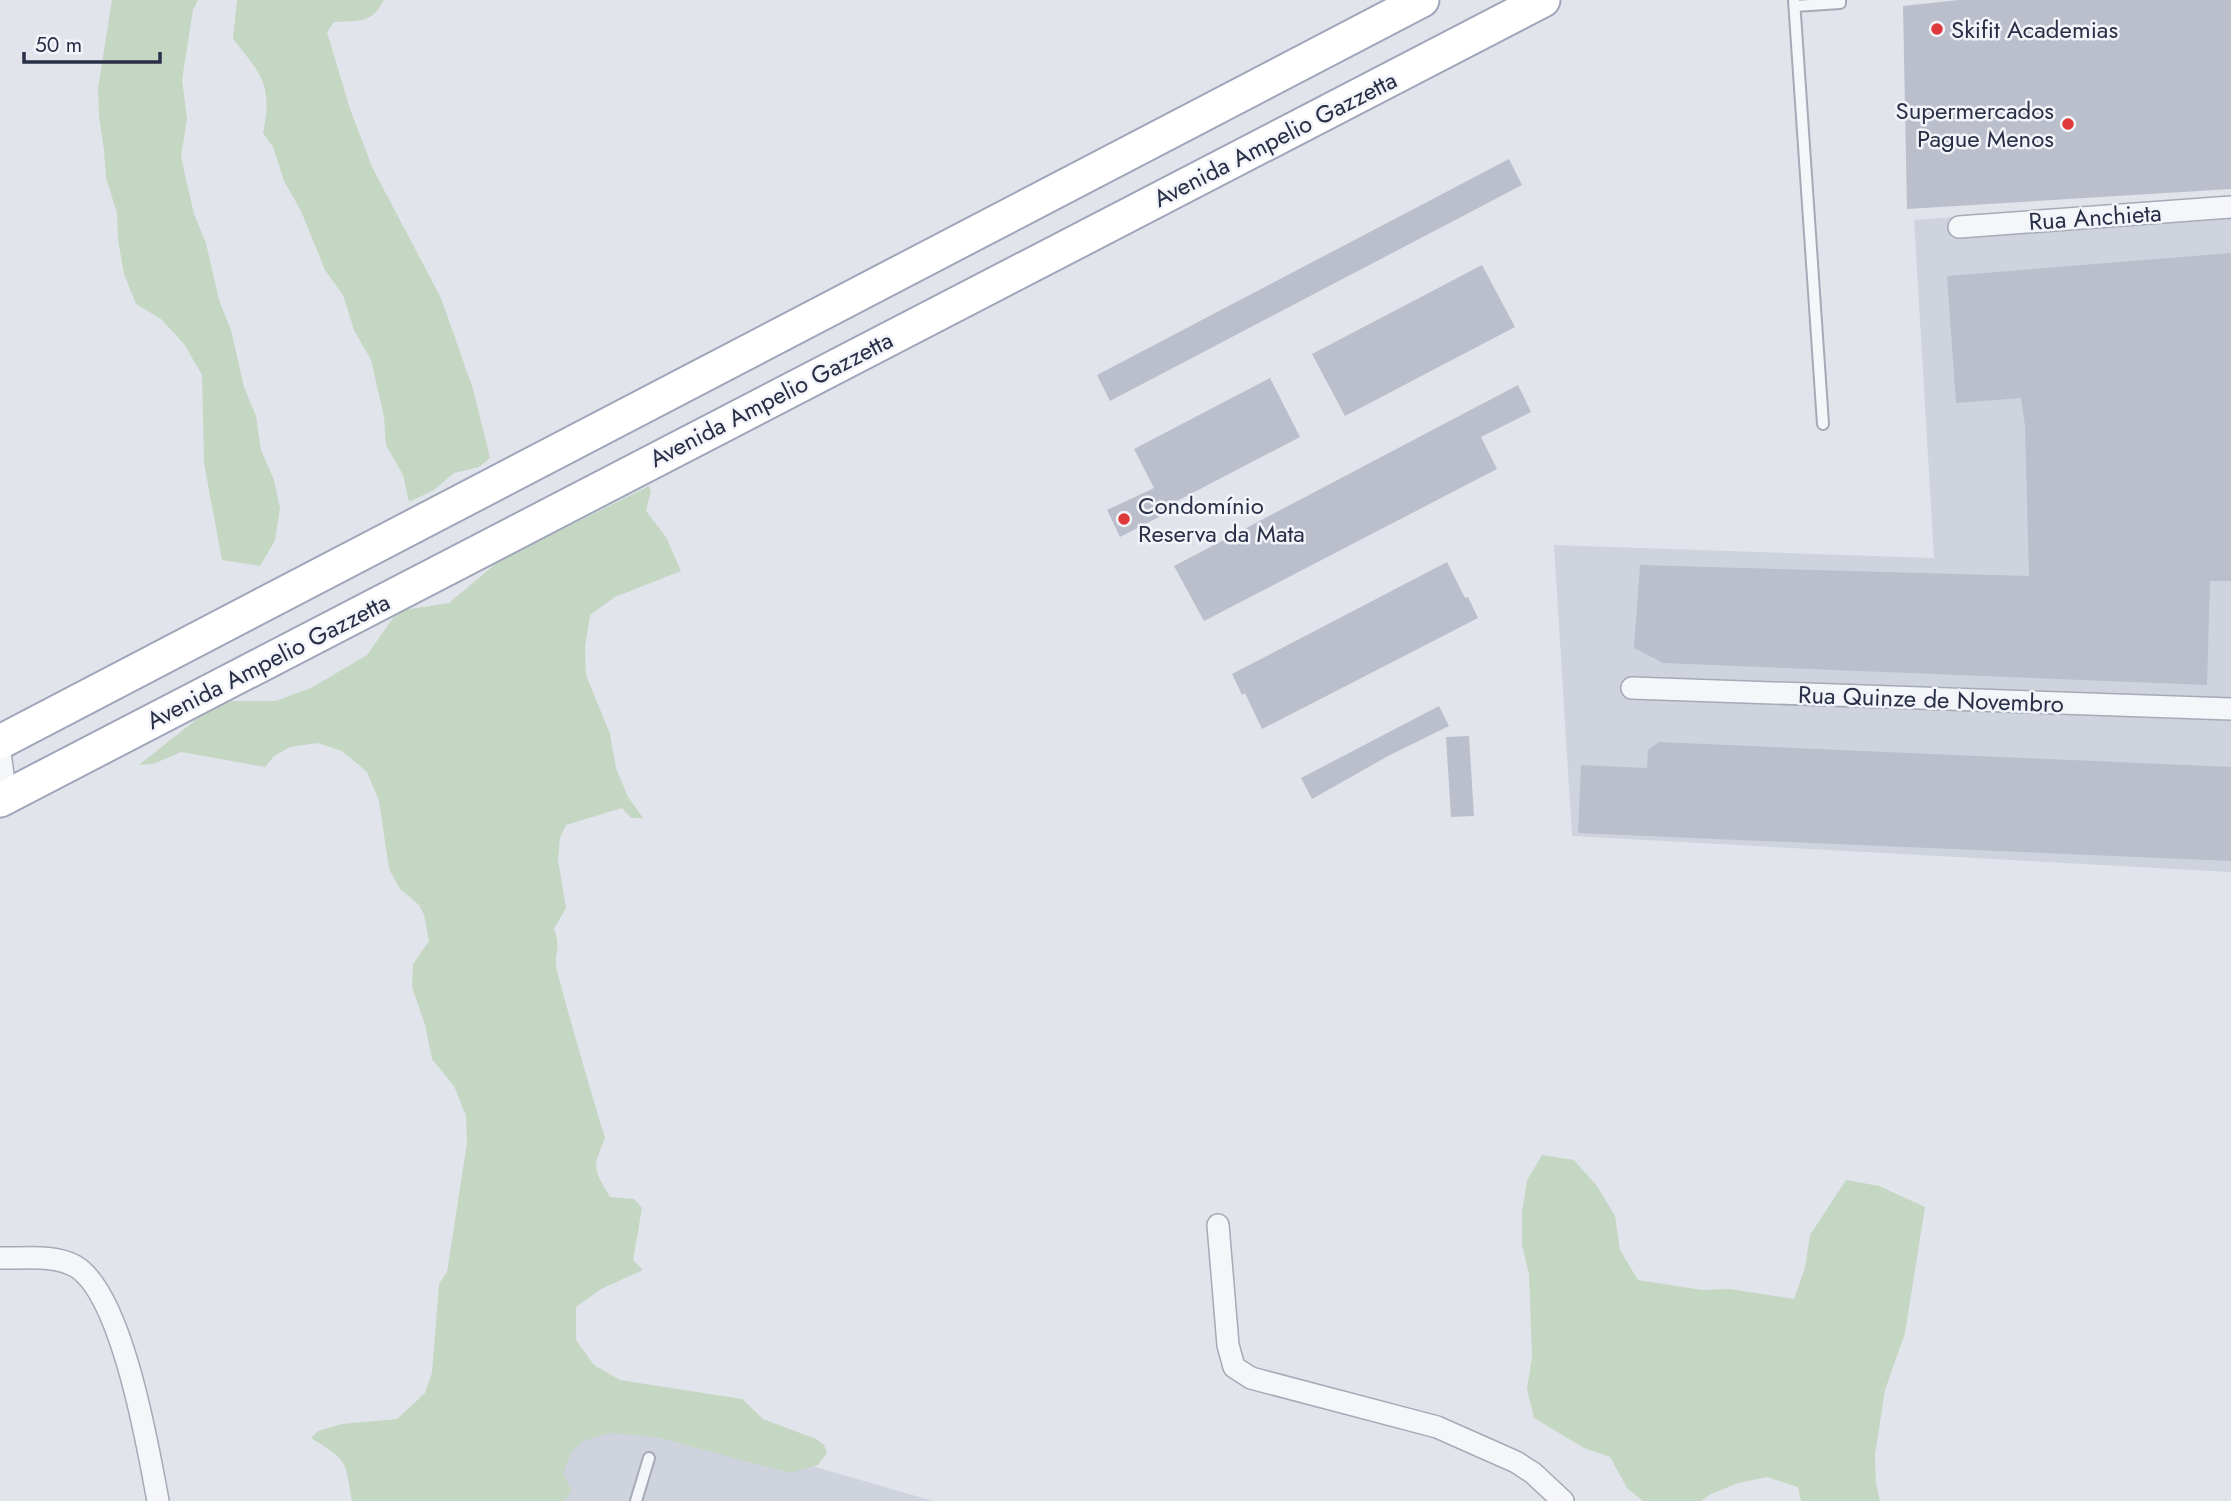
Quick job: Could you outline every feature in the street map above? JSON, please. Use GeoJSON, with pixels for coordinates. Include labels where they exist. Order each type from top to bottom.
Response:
{"type":"FeatureCollection","features":[{"type":"Feature","properties":{"kind":"main road"},"geometry":{"type":"LineString","coordinates":[[0,742],[1422,0]]}},
{"type":"Feature","properties":{"kind":"main road","name":"Avenida Ampelio Gazzetta"},"geometry":{"type":"LineString","coordinates":[[3,798],[1543,0]]}},
{"type":"Feature","properties":{"kind":"main road"},"geometry":{"type":"LineString","coordinates":[[1155,141],[1164,147],[1171,158],[1175,170],[1173,191]]}},
{"type":"Feature","properties":{"kind":"street","name":"Rua Anchieta"},"geometry":{"type":"LineString","coordinates":[[1959,227],[2231,207]]}},
{"type":"Feature","properties":{"kind":"street","name":"Rua Quinze de Novembro"},"geometry":{"type":"LineString","coordinates":[[1632,688],[2231,709]]}},
{"type":"Feature","properties":{"kind":"street"},"geometry":{"type":"LineString","coordinates":[[0,753],[3,798]]}},
{"type":"Feature","properties":{"kind":"street"},"geometry":{"type":"LineString","coordinates":[[1218,1225],[1228,1345],[1234,1367],[1251,1378],[1437,1427],[1516,1462],[1533,1473],[1563,1501]]}},
{"type":"Feature","properties":{"kind":"street"},"geometry":{"type":"LineString","coordinates":[[0,1258],[47,1258],[73,1265],[90,1277],[102,1297],[127,1359],[158,1501]]}},
{"type":"Feature","properties":{"kind":"lane"},"geometry":{"type":"LineString","coordinates":[[1823,424],[1794,3],[1840,3],[1840,0]]}},
{"type":"Feature","properties":{"kind":"lane"},"geometry":{"type":"LineString","coordinates":[[636,1501],[649,1458]]}},
{"type":"Feature","properties":{"kind":"shaded area"},"geometry":{"type":"Polygon","coordinates":[[[2231,197],[2231,872],[1572,836],[1554,545],[1934,558],[1914,220],[2231,197]]]}},
{"type":"Feature","properties":{"kind":"shaded area"},"geometry":{"type":"Polygon","coordinates":[[[557,1405],[781,1457],[933,1501],[546,1501],[557,1405]]]}},
{"type":"Feature","properties":{"kind":"green space"},"geometry":{"type":"Polygon","coordinates":[[[112,0],[198,0],[193,10],[182,80],[187,119],[181,157],[194,214],[206,243],[219,300],[231,330],[244,387],[256,416],[261,450],[274,480],[280,508],[275,540],[260,566],[222,560],[204,463],[202,375],[184,344],[161,319],[136,304],[124,274],[117,213],[106,178],[99,116],[98,88],[112,0]]]}},
{"type":"Feature","properties":{"kind":"green space"},"geometry":{"type":"Polygon","coordinates":[[[237,0],[384,0],[374,14],[364,20],[334,22],[327,32],[350,109],[373,169],[441,298],[473,389],[490,458],[479,467],[454,473],[434,490],[409,502],[403,475],[386,445],[384,417],[371,360],[354,330],[343,295],[325,270],[301,211],[284,181],[273,147],[263,133],[267,104],[263,82],[233,39],[237,0]]]}},
{"type":"Feature","properties":{"kind":"green space"},"geometry":{"type":"Polygon","coordinates":[[[649,486],[651,491],[646,511],[666,537],[681,571],[615,597],[590,615],[585,647],[586,675],[610,734],[616,768],[628,797],[643,818],[631,818],[622,808],[566,825],[560,838],[558,859],[566,908],[554,929],[557,941],[557,971],[605,1138],[596,1168],[610,1197],[634,1199],[642,1208],[633,1260],[643,1270],[601,1289],[576,1307],[576,1340],[594,1365],[620,1380],[742,1399],[763,1419],[816,1439],[824,1445],[827,1453],[818,1465],[790,1473],[656,1437],[609,1433],[581,1442],[571,1453],[563,1474],[572,1491],[564,1501],[352,1501],[343,1462],[311,1438],[318,1431],[342,1424],[397,1419],[425,1393],[432,1373],[439,1284],[447,1272],[467,1143],[466,1116],[454,1086],[432,1059],[425,1025],[412,987],[413,964],[429,941],[424,915],[419,905],[400,889],[389,869],[379,801],[367,772],[342,751],[318,743],[290,747],[274,756],[265,767],[181,752],[153,764],[139,765],[212,707],[231,701],[275,701],[311,688],[367,655],[398,611],[449,603],[499,561],[649,486]]]}},
{"type":"Feature","properties":{"kind":"green space"},"geometry":{"type":"Polygon","coordinates":[[[1542,1155],[1574,1160],[1597,1186],[1615,1216],[1620,1250],[1638,1280],[1702,1290],[1730,1289],[1794,1299],[1805,1268],[1810,1235],[1846,1180],[1879,1186],[1925,1207],[1905,1333],[1885,1390],[1875,1455],[1880,1501],[1801,1501],[1798,1487],[1767,1477],[1738,1483],[1701,1501],[1643,1501],[1627,1488],[1610,1457],[1584,1448],[1534,1418],[1527,1389],[1532,1357],[1529,1274],[1522,1245],[1522,1212],[1527,1180],[1542,1155]]]}},
{"type":"Feature","properties":{"kind":"building","name":"Supermercados Pague Menos"},"geometry":{"type":"Polygon","coordinates":[[[1959,0],[2231,0],[2231,189],[1907,209],[1903,6],[1959,0]]]}},
{"type":"Feature","properties":{"kind":"building"},"geometry":{"type":"Polygon","coordinates":[[[1509,159],[1522,185],[1110,401],[1097,375],[1509,159]]]}},
{"type":"Feature","properties":{"kind":"building"},"geometry":{"type":"Polygon","coordinates":[[[2231,253],[2231,581],[2210,581],[2207,685],[1663,663],[1634,648],[1640,565],[2029,576],[2025,426],[2021,398],[1956,403],[1947,276],[2231,253]]]}},
{"type":"Feature","properties":{"kind":"building"},"geometry":{"type":"Polygon","coordinates":[[[1482,265],[1515,327],[1345,416],[1312,354],[1482,265]]]}},
{"type":"Feature","properties":{"kind":"building"},"geometry":{"type":"Polygon","coordinates":[[[1270,378],[1300,437],[1156,512],[1159,517],[1120,537],[1107,510],[1154,488],[1134,449],[1270,378]]]}},
{"type":"Feature","properties":{"kind":"building"},"geometry":{"type":"Polygon","coordinates":[[[1518,385],[1531,412],[1481,437],[1497,469],[1204,621],[1174,566],[1518,385]]]}},
{"type":"Feature","properties":{"kind":"building"},"geometry":{"type":"Polygon","coordinates":[[[1447,562],[1478,618],[1262,729],[1245,693],[1242,695],[1232,674],[1447,562]]]}},
{"type":"Feature","properties":{"kind":"building"},"geometry":{"type":"Polygon","coordinates":[[[1439,706],[1449,726],[1390,755],[1312,799],[1301,778],[1439,706]]]}},
{"type":"Feature","properties":{"kind":"building"},"geometry":{"type":"Polygon","coordinates":[[[1469,736],[1474,816],[1451,817],[1446,737],[1469,736]]]}},
{"type":"Feature","properties":{"kind":"building"},"geometry":{"type":"Polygon","coordinates":[[[1659,742],[2231,767],[2231,861],[1578,833],[1581,765],[1647,768],[1648,750],[1659,742]]]}},
{"type":"Feature","properties":{"kind":"place","name":"Skifit Academias"},"geometry":{"type":"Point","coordinates":[1937,29]}},
{"type":"Feature","properties":{"kind":"place","name":"Supermercados Pague Menos"},"geometry":{"type":"Point","coordinates":[2068,124]}},
{"type":"Feature","properties":{"kind":"place","name":"Condomínio Reserva da Mata"},"geometry":{"type":"Point","coordinates":[1124,519]}}]}
